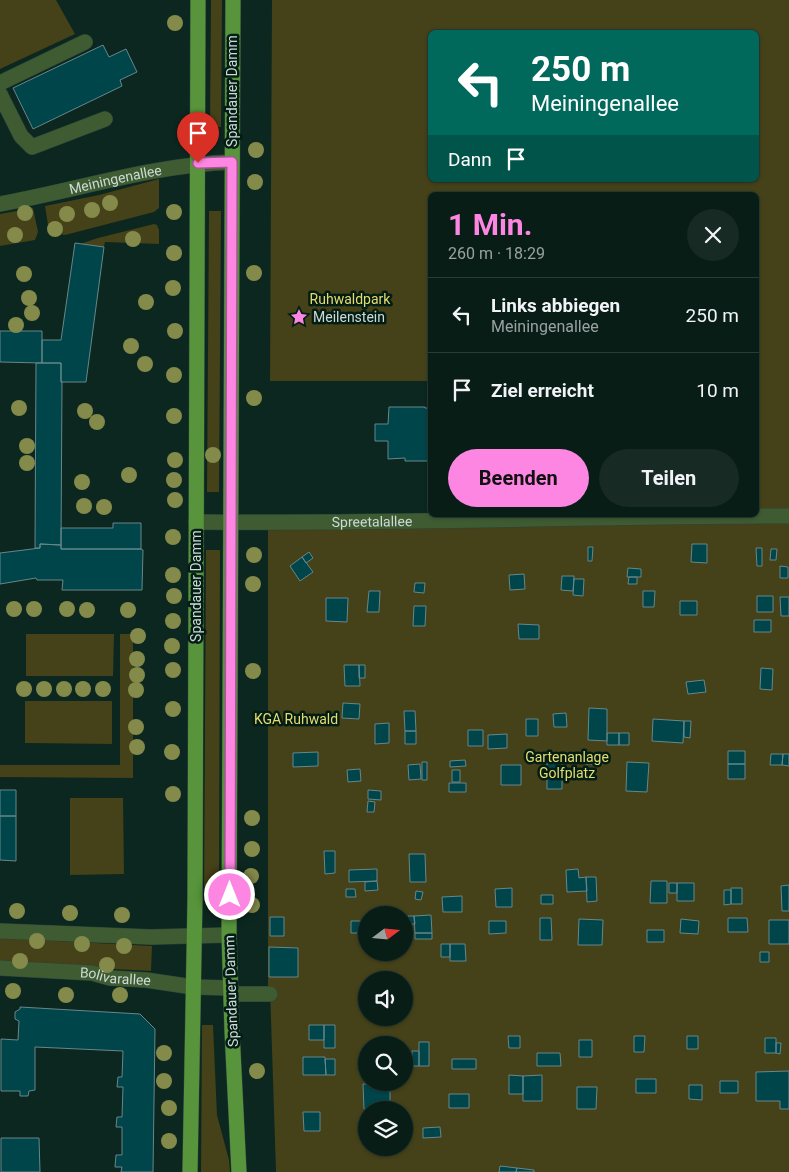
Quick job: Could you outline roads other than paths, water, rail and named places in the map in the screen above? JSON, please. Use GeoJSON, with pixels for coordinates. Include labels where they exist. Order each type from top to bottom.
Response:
{"type":"FeatureCollection","features":[{"type":"Feature","properties":{"kind":"main road","name":"Spandauer Damm"},"geometry":{"type":"LineString","coordinates":[[190,1172],[194,936],[198,0]]}},
{"type":"Feature","properties":{"kind":"main road","name":"Spandauer Damm"},"geometry":{"type":"LineString","coordinates":[[233,0],[229,935],[240,1172]]}},
{"type":"Feature","properties":{"kind":"street"},"geometry":{"type":"LineString","coordinates":[[0,83],[85,42]]}},
{"type":"Feature","properties":{"kind":"street"},"geometry":{"type":"LineString","coordinates":[[0,94],[21,136],[32,148],[105,119]]}},
{"type":"Feature","properties":{"kind":"street","name":"Meiningenallee"},"geometry":{"type":"LineString","coordinates":[[0,204],[198,163],[232,162]]}},
{"type":"Feature","properties":{"kind":"street","name":"Spreetalallee"},"geometry":{"type":"LineString","coordinates":[[759,516],[789,516]]}},
{"type":"Feature","properties":{"kind":"street","name":"Spreetalallee"},"geometry":{"type":"LineString","coordinates":[[196,522],[618,517]]}},
{"type":"Feature","properties":{"kind":"street"},"geometry":{"type":"LineString","coordinates":[[0,931],[151,937],[229,935]]}},
{"type":"Feature","properties":{"kind":"street","name":"Bolivarallee"},"geometry":{"type":"LineString","coordinates":[[0,968],[92,973],[110,978],[146,980],[193,987],[270,994]]}},
{"type":"Feature","properties":{"kind":"place","name":"Meilenstein"},"geometry":{"type":"Point","coordinates":[299,317]}},
{"type":"Feature","properties":{"kind":"park label","name":"Ruhwaldpark"},"geometry":{"type":"Point","coordinates":[350,299]}},
{"type":"Feature","properties":{"kind":"park label","name":"KGA Ruhwald"},"geometry":{"type":"Point","coordinates":[296,719]}},
{"type":"Feature","properties":{"kind":"park label","name":"Gartenanlage Golfplatz"},"geometry":{"type":"Point","coordinates":[567,766]}}]}
